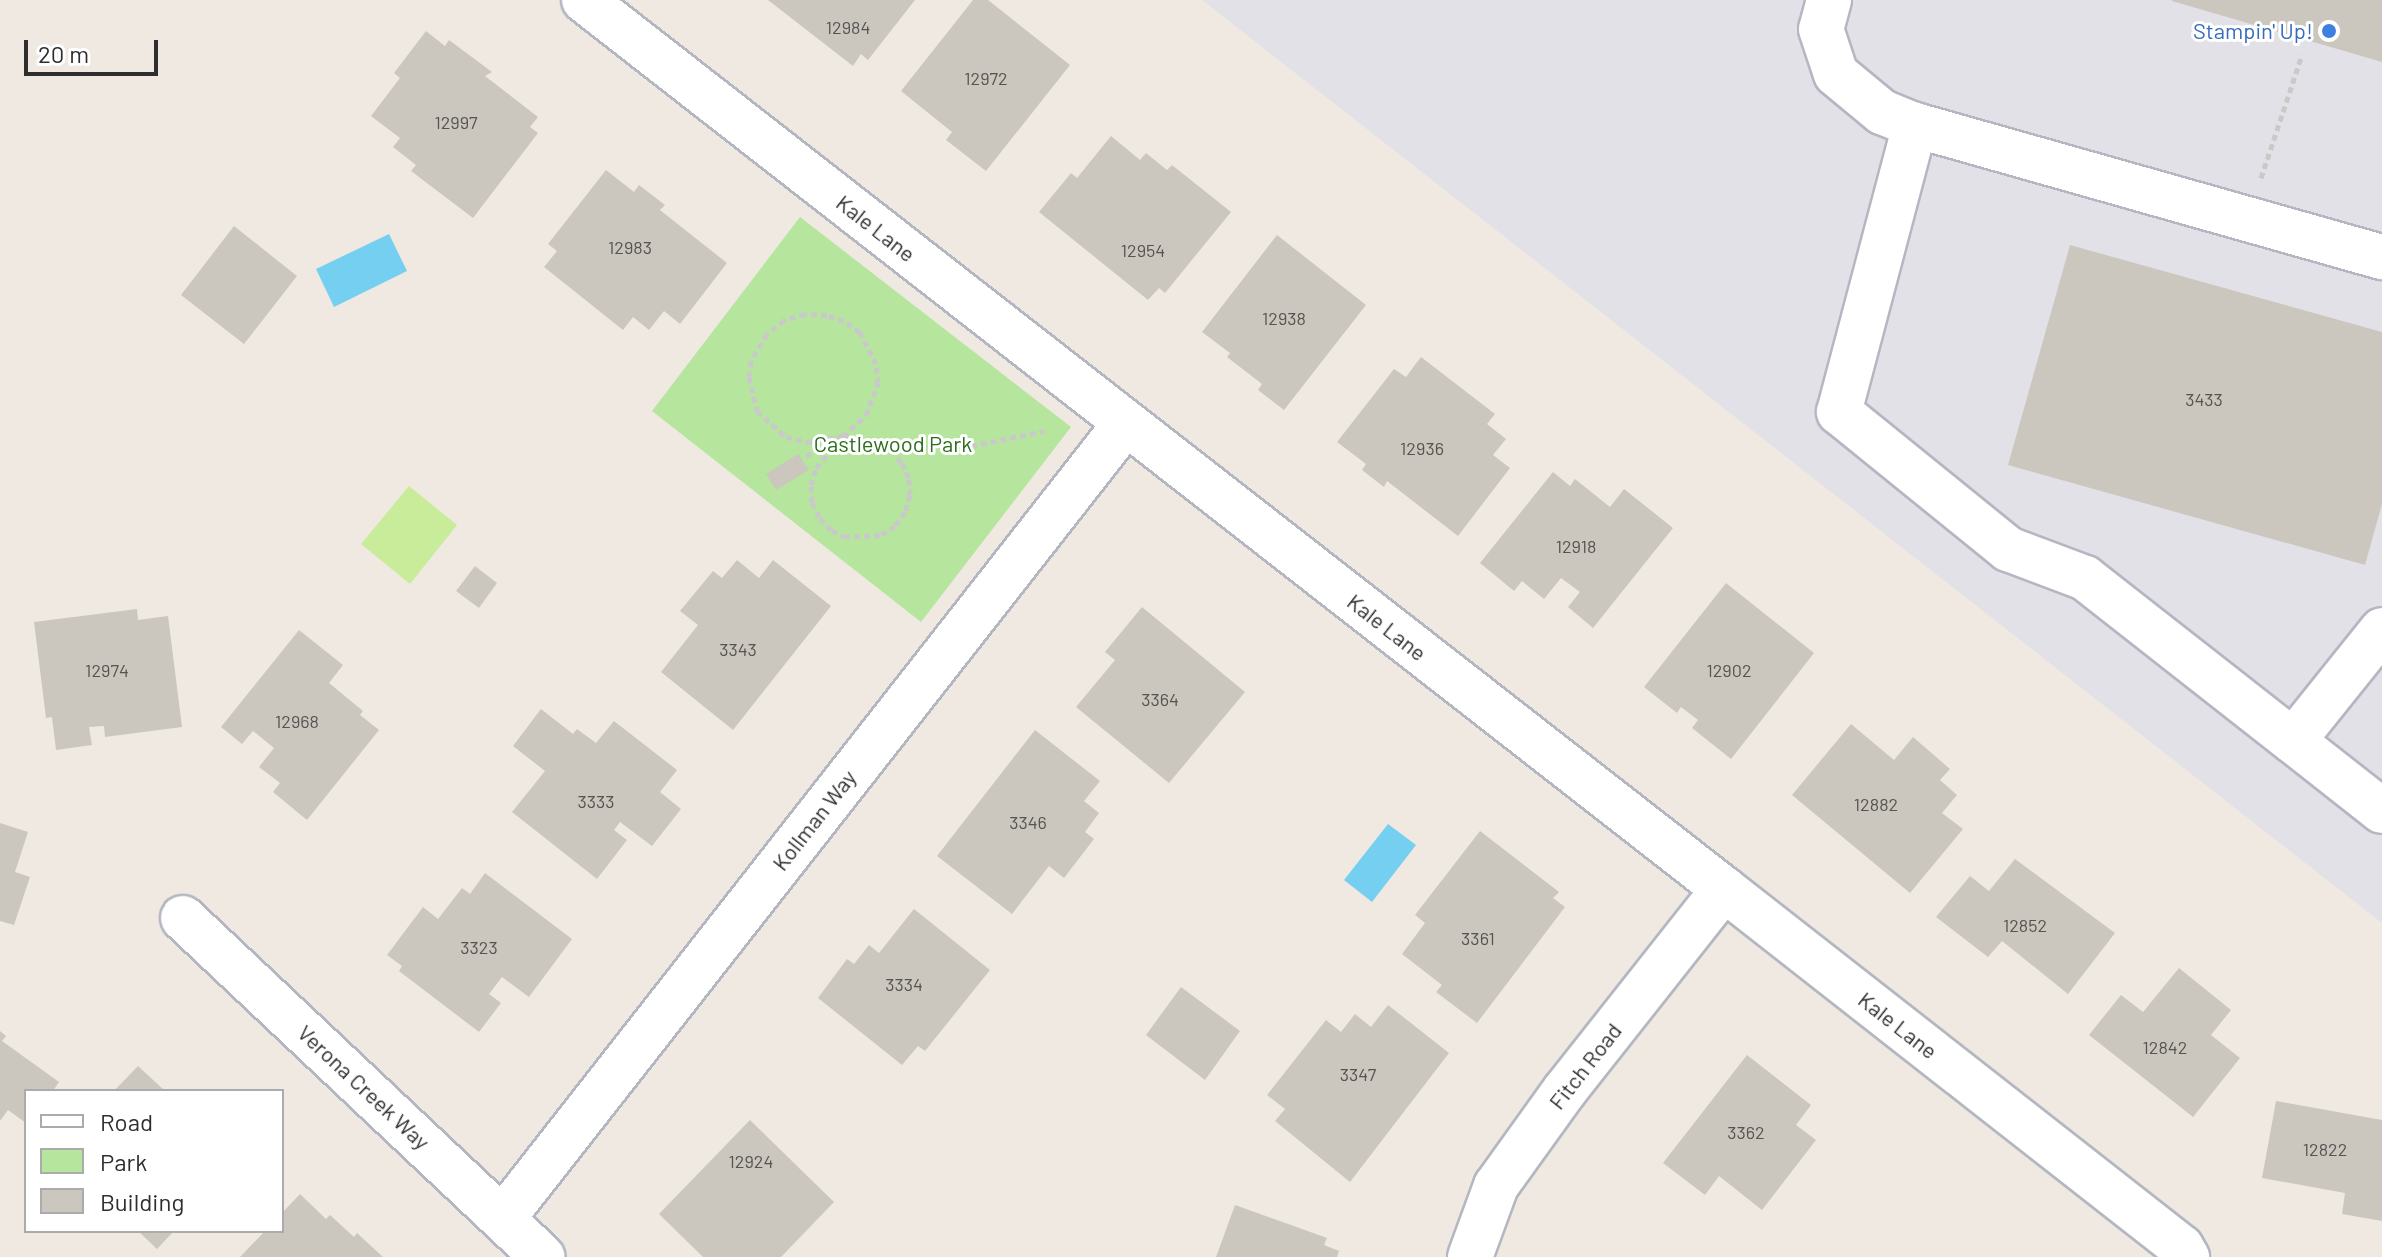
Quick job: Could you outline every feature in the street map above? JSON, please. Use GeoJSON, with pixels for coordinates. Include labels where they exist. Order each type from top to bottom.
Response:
{"type":"FeatureCollection","features":[{"type":"Feature","properties":{"kind":"street","name":"Kale Lane"},"geometry":{"type":"LineString","coordinates":[[584,0],[2181,1247],[2187,1257]]}},
{"type":"Feature","properties":{"kind":"street"},"geometry":{"type":"LineString","coordinates":[[1829,0],[1821,29],[1836,74],[1882,112],[1915,125],[2382,257]]}},
{"type":"Feature","properties":{"kind":"street"},"geometry":{"type":"LineString","coordinates":[[1915,125],[1839,412],[2008,549],[2085,578],[2382,811]]}},
{"type":"Feature","properties":{"kind":"street","name":"Kollman Way"},"geometry":{"type":"LineString","coordinates":[[503,1218],[1126,423]]}},
{"type":"Feature","properties":{"kind":"street"},"geometry":{"type":"LineString","coordinates":[[2293,741],[2382,630]]}},
{"type":"Feature","properties":{"kind":"street","name":"Fitch Road"},"geometry":{"type":"LineString","coordinates":[[1470,1257],[1496,1186],[1565,1090],[1724,889]]}},
{"type":"Feature","properties":{"kind":"street","name":"Verona Creek Way"},"geometry":{"type":"LineString","coordinates":[[183,918],[543,1257]]}},
{"type":"Feature","properties":{"kind":"path"},"geometry":{"type":"LineString","coordinates":[[2247,220],[2302,55]]}},
{"type":"Feature","properties":{"kind":"path"},"geometry":{"type":"LineString","coordinates":[[875,442],[891,450],[902,463],[909,479],[907,504],[895,526],[880,535],[846,537],[819,517],[812,502],[811,485],[816,468],[843,436],[861,421],[874,401],[878,383],[870,347],[860,332],[827,315],[805,314],[784,320],[767,334],[751,361],[749,377],[757,411],[786,437],[808,442],[843,436],[875,442],[901,448],[948,448],[1044,431]]}},
{"type":"Feature","properties":{"kind":"path"},"geometry":{"type":"LineString","coordinates":[[806,456],[843,436]]}},
{"type":"Feature","properties":{"kind":"shaded area"},"geometry":{"type":"Polygon","coordinates":[[[1202,0],[2382,0],[2382,923],[1202,0]]]}},
{"type":"Feature","properties":{"kind":"green space","name":"Castlewood Park"},"geometry":{"type":"Polygon","coordinates":[[[800,217],[1071,427],[921,622],[652,411],[800,217]]]}},
{"type":"Feature","properties":{"kind":"green space"},"geometry":{"type":"Polygon","coordinates":[[[409,486],[457,525],[410,584],[361,544],[409,486]]]}},
{"type":"Feature","properties":{"kind":"water"},"geometry":{"type":"Polygon","coordinates":[[[389,234],[407,271],[334,307],[316,269],[389,234]]]}},
{"type":"Feature","properties":{"kind":"water"},"geometry":{"type":"Polygon","coordinates":[[[1388,824],[1416,845],[1372,902],[1344,880],[1388,824]]]}},
{"type":"Feature","properties":{"kind":"building"},"geometry":{"type":"Polygon","coordinates":[[[768,0],[915,0],[868,60],[861,54],[853,66],[768,0]]]}},
{"type":"Feature","properties":{"kind":"building"},"geometry":{"type":"Polygon","coordinates":[[[973,0],[988,0],[1070,65],[986,171],[946,140],[952,132],[901,91],[973,0]]]}},
{"type":"Feature","properties":{"kind":"building","name":"Stampin' Up!"},"geometry":{"type":"Polygon","coordinates":[[[2382,0],[2382,62],[2172,1],[2382,0]]]}},
{"type":"Feature","properties":{"kind":"building"},"geometry":{"type":"Polygon","coordinates":[[[426,31],[445,46],[449,40],[492,72],[485,76],[538,117],[530,127],[538,133],[473,218],[411,171],[416,165],[393,147],[400,138],[371,116],[400,78],[394,73],[426,31]]]}},
{"type":"Feature","properties":{"kind":"building"},"geometry":{"type":"Polygon","coordinates":[[[1111,136],[1140,160],[1146,153],[1167,170],[1172,165],[1231,212],[1165,293],[1159,288],[1148,300],[1039,212],[1071,173],[1077,178],[1111,136]]]}},
{"type":"Feature","properties":{"kind":"building"},"geometry":{"type":"Polygon","coordinates":[[[606,170],[634,192],[639,185],[665,205],[660,210],[727,263],[680,324],[664,311],[649,330],[633,317],[623,330],[544,267],[557,251],[548,244],[606,170]]]}},
{"type":"Feature","properties":{"kind":"building"},"geometry":{"type":"Polygon","coordinates":[[[234,226],[297,276],[244,344],[181,295],[234,226]]]}},
{"type":"Feature","properties":{"kind":"building"},"geometry":{"type":"Polygon","coordinates":[[[1277,235],[1366,305],[1284,410],[1258,390],[1262,384],[1227,357],[1230,353],[1202,332],[1277,235]]]}},
{"type":"Feature","properties":{"kind":"building"},"geometry":{"type":"Polygon","coordinates":[[[2070,245],[2382,332],[2382,504],[2365,565],[2008,465],[2070,245]]]}},
{"type":"Feature","properties":{"kind":"building"},"geometry":{"type":"Polygon","coordinates":[[[1421,357],[1495,414],[1487,424],[1506,439],[1493,455],[1510,468],[1458,536],[1387,481],[1384,487],[1362,470],[1366,464],[1337,442],[1394,369],[1406,377],[1421,357]]]}},
{"type":"Feature","properties":{"kind":"building"},"geometry":{"type":"Polygon","coordinates":[[[798,454],[809,470],[776,490],[766,474],[798,454]]]}},
{"type":"Feature","properties":{"kind":"building"},"geometry":{"type":"Polygon","coordinates":[[[1553,472],[1570,486],[1575,479],[1610,507],[1624,489],[1673,528],[1593,628],[1568,607],[1580,592],[1561,578],[1544,599],[1522,581],[1514,591],[1480,563],[1553,472]]]}},
{"type":"Feature","properties":{"kind":"building"},"geometry":{"type":"Polygon","coordinates":[[[737,560],[759,578],[773,560],[831,606],[733,730],[661,672],[698,625],[680,611],[713,571],[722,578],[737,560]]]}},
{"type":"Feature","properties":{"kind":"building"},"geometry":{"type":"Polygon","coordinates":[[[475,566],[497,583],[479,608],[456,591],[475,566]]]}},
{"type":"Feature","properties":{"kind":"building"},"geometry":{"type":"Polygon","coordinates":[[[1726,583],[1814,653],[1731,759],[1692,728],[1698,720],[1681,707],[1677,713],[1644,687],[1726,583]]]}},
{"type":"Feature","properties":{"kind":"building"},"geometry":{"type":"Polygon","coordinates":[[[1142,607],[1245,692],[1169,783],[1076,707],[1115,660],[1105,652],[1142,607]]]}},
{"type":"Feature","properties":{"kind":"building"},"geometry":{"type":"Polygon","coordinates":[[[137,609],[138,620],[168,616],[182,727],[105,737],[104,726],[89,727],[92,745],[56,750],[52,717],[46,718],[34,622],[137,609]]]}},
{"type":"Feature","properties":{"kind":"building"},"geometry":{"type":"Polygon","coordinates":[[[299,630],[343,665],[329,683],[363,711],[360,715],[379,730],[307,820],[273,792],[280,783],[259,767],[274,748],[253,731],[242,744],[221,727],[299,630]]]}},
{"type":"Feature","properties":{"kind":"building"},"geometry":{"type":"Polygon","coordinates":[[[541,709],[573,734],[577,729],[596,743],[614,721],[677,770],[660,792],[681,809],[652,846],[620,822],[614,830],[627,840],[597,879],[512,812],[545,771],[513,746],[541,709]]]}},
{"type":"Feature","properties":{"kind":"building"},"geometry":{"type":"Polygon","coordinates":[[[1851,724],[1894,760],[1913,737],[1950,769],[1940,780],[1957,795],[1942,813],[1963,829],[1910,893],[1792,795],[1851,724]]]}},
{"type":"Feature","properties":{"kind":"building"},"geometry":{"type":"Polygon","coordinates":[[[1035,730],[1100,781],[1084,801],[1099,813],[1085,832],[1094,839],[1064,878],[1049,866],[1012,914],[937,856],[1035,730]]]}},
{"type":"Feature","properties":{"kind":"building"},"geometry":{"type":"Polygon","coordinates":[[[0,823],[28,832],[15,872],[30,877],[14,925],[0,921],[0,823]]]}},
{"type":"Feature","properties":{"kind":"building"},"geometry":{"type":"Polygon","coordinates":[[[1480,831],[1559,892],[1553,898],[1565,907],[1477,1023],[1436,992],[1442,985],[1402,954],[1425,923],[1415,915],[1480,831]]]}},
{"type":"Feature","properties":{"kind":"building"},"geometry":{"type":"Polygon","coordinates":[[[2015,859],[2115,933],[2068,994],[2002,941],[1988,957],[1936,917],[1970,876],[1989,891],[2015,859]]]}},
{"type":"Feature","properties":{"kind":"building"},"geometry":{"type":"Polygon","coordinates":[[[485,873],[572,939],[529,997],[502,977],[489,994],[501,1003],[479,1032],[399,971],[402,966],[387,955],[423,907],[438,919],[462,888],[470,894],[485,873]]]}},
{"type":"Feature","properties":{"kind":"building"},"geometry":{"type":"Polygon","coordinates":[[[914,909],[990,970],[925,1051],[918,1046],[902,1065],[818,998],[847,959],[854,964],[869,945],[879,953],[914,909]]]}},
{"type":"Feature","properties":{"kind":"building"},"geometry":{"type":"Polygon","coordinates":[[[2179,968],[2231,1010],[2211,1035],[2240,1058],[2193,1117],[2089,1035],[2121,995],[2143,1012],[2179,968]]]}},
{"type":"Feature","properties":{"kind":"building"},"geometry":{"type":"Polygon","coordinates":[[[1181,987],[1240,1031],[1205,1080],[1146,1035],[1181,987]]]}},
{"type":"Feature","properties":{"kind":"building"},"geometry":{"type":"Polygon","coordinates":[[[1388,1005],[1449,1053],[1350,1182],[1275,1121],[1285,1109],[1267,1095],[1326,1020],[1341,1032],[1355,1014],[1371,1027],[1388,1005]]]}},
{"type":"Feature","properties":{"kind":"building"},"geometry":{"type":"Polygon","coordinates":[[[0,1031],[6,1036],[2,1041],[59,1082],[54,1089],[24,1089],[24,1122],[8,1110],[0,1121],[0,1031]]]}},
{"type":"Feature","properties":{"kind":"building"},"geometry":{"type":"Polygon","coordinates":[[[1747,1055],[1811,1105],[1796,1125],[1816,1140],[1762,1210],[1719,1176],[1705,1195],[1663,1163],[1747,1055]]]}},
{"type":"Feature","properties":{"kind":"building"},"geometry":{"type":"Polygon","coordinates":[[[138,1066],[163,1089],[116,1089],[138,1066]]]}},
{"type":"Feature","properties":{"kind":"building"},"geometry":{"type":"Polygon","coordinates":[[[2276,1101],[2382,1120],[2382,1221],[2342,1214],[2345,1193],[2262,1178],[2276,1101]]]}},
{"type":"Feature","properties":{"kind":"building"},"geometry":{"type":"Polygon","coordinates":[[[750,1120],[834,1202],[781,1257],[703,1257],[659,1214],[750,1120]]]}},
{"type":"Feature","properties":{"kind":"building"},"geometry":{"type":"Polygon","coordinates":[[[300,1194],[326,1219],[330,1215],[354,1237],[357,1233],[383,1257],[240,1257],[263,1233],[284,1233],[284,1211],[300,1194]]]}},
{"type":"Feature","properties":{"kind":"building"},"geometry":{"type":"Polygon","coordinates":[[[1235,1205],[1327,1238],[1324,1245],[1339,1251],[1337,1257],[1216,1257],[1235,1205]]]}},
{"type":"Feature","properties":{"kind":"building"},"geometry":{"type":"Polygon","coordinates":[[[140,1233],[172,1233],[157,1249],[140,1233]]]}},
{"type":"Feature","properties":{"kind":"place","name":"Stampin' Up!"},"geometry":{"type":"Point","coordinates":[2329,31]}}]}
